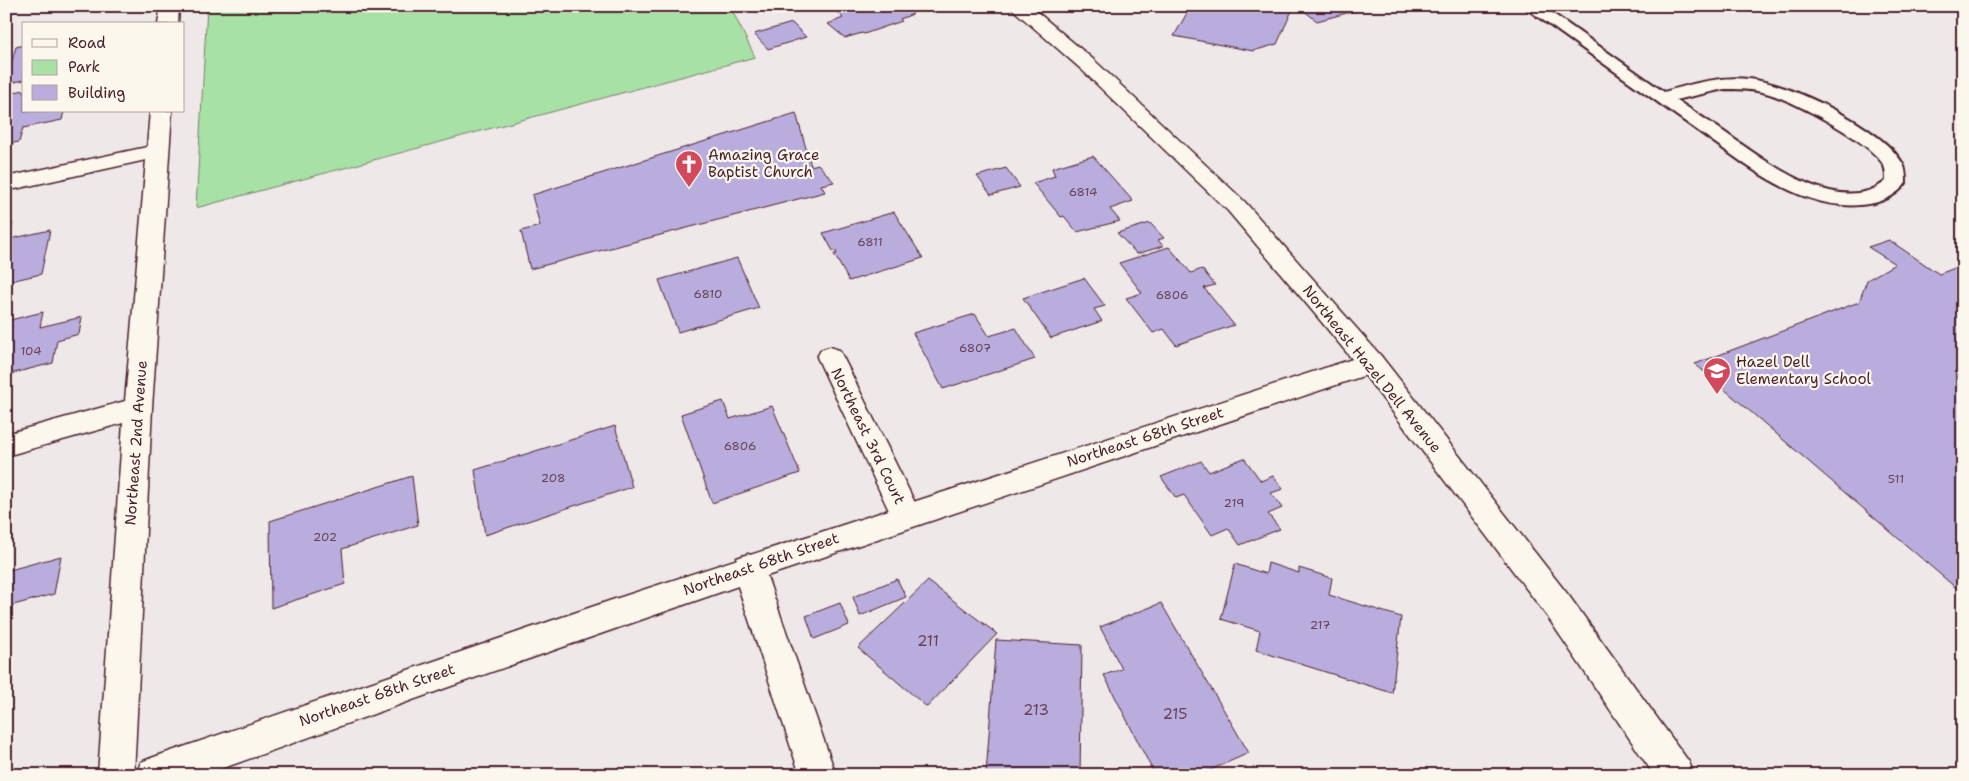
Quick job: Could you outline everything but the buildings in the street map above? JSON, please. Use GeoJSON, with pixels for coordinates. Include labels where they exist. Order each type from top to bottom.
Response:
{"type":"FeatureCollection","features":[{"type":"Feature","properties":{"kind":"street"},"geometry":{"type":"LineString","coordinates":[[168,22],[170,6]]}},
{"type":"Feature","properties":{"kind":"street","name":"Northeast Hazel Dell Avenue"},"geometry":{"type":"LineString","coordinates":[[1018,6],[1088,65],[1236,206],[1371,363],[1558,606],[1676,775]]}},
{"type":"Feature","properties":{"kind":"street","name":"Northeast 2nd Avenue"},"geometry":{"type":"LineString","coordinates":[[116,775],[138,408],[161,112]]}},
{"type":"Feature","properties":{"kind":"street"},"geometry":{"type":"LineString","coordinates":[[6,184],[158,151]]}},
{"type":"Feature","properties":{"kind":"street","name":"Northeast 3rd Court"},"geometry":{"type":"LineString","coordinates":[[830,357],[906,516]]}},
{"type":"Feature","properties":{"kind":"street","name":"Northeast 68th Street"},"geometry":{"type":"LineString","coordinates":[[154,775],[347,705],[748,568],[1371,363]]}},
{"type":"Feature","properties":{"kind":"street"},"geometry":{"type":"LineString","coordinates":[[6,445],[138,408]]}},
{"type":"Feature","properties":{"kind":"street"},"geometry":{"type":"LineString","coordinates":[[748,568],[818,775]]}},
{"type":"Feature","properties":{"kind":"lane"},"geometry":{"type":"LineString","coordinates":[[1531,6],[1662,98],[1772,173],[1800,188],[1816,193],[1851,198],[1882,194],[1890,190],[1896,183],[1893,164],[1872,143],[1786,93],[1757,85],[1728,83],[1700,86],[1662,98]]}},
{"type":"Feature","properties":{"kind":"green space"},"geometry":{"type":"Polygon","coordinates":[[[207,6],[730,6],[755,57],[196,208],[207,6]]]}},
{"type":"Feature","properties":{"kind":"place","name":"Amazing Grace Baptist Church"},"geometry":{"type":"Point","coordinates":[689,188]}},
{"type":"Feature","properties":{"kind":"place","name":"Hazel Dell Elementary School"},"geometry":{"type":"Point","coordinates":[1717,395]}}]}
